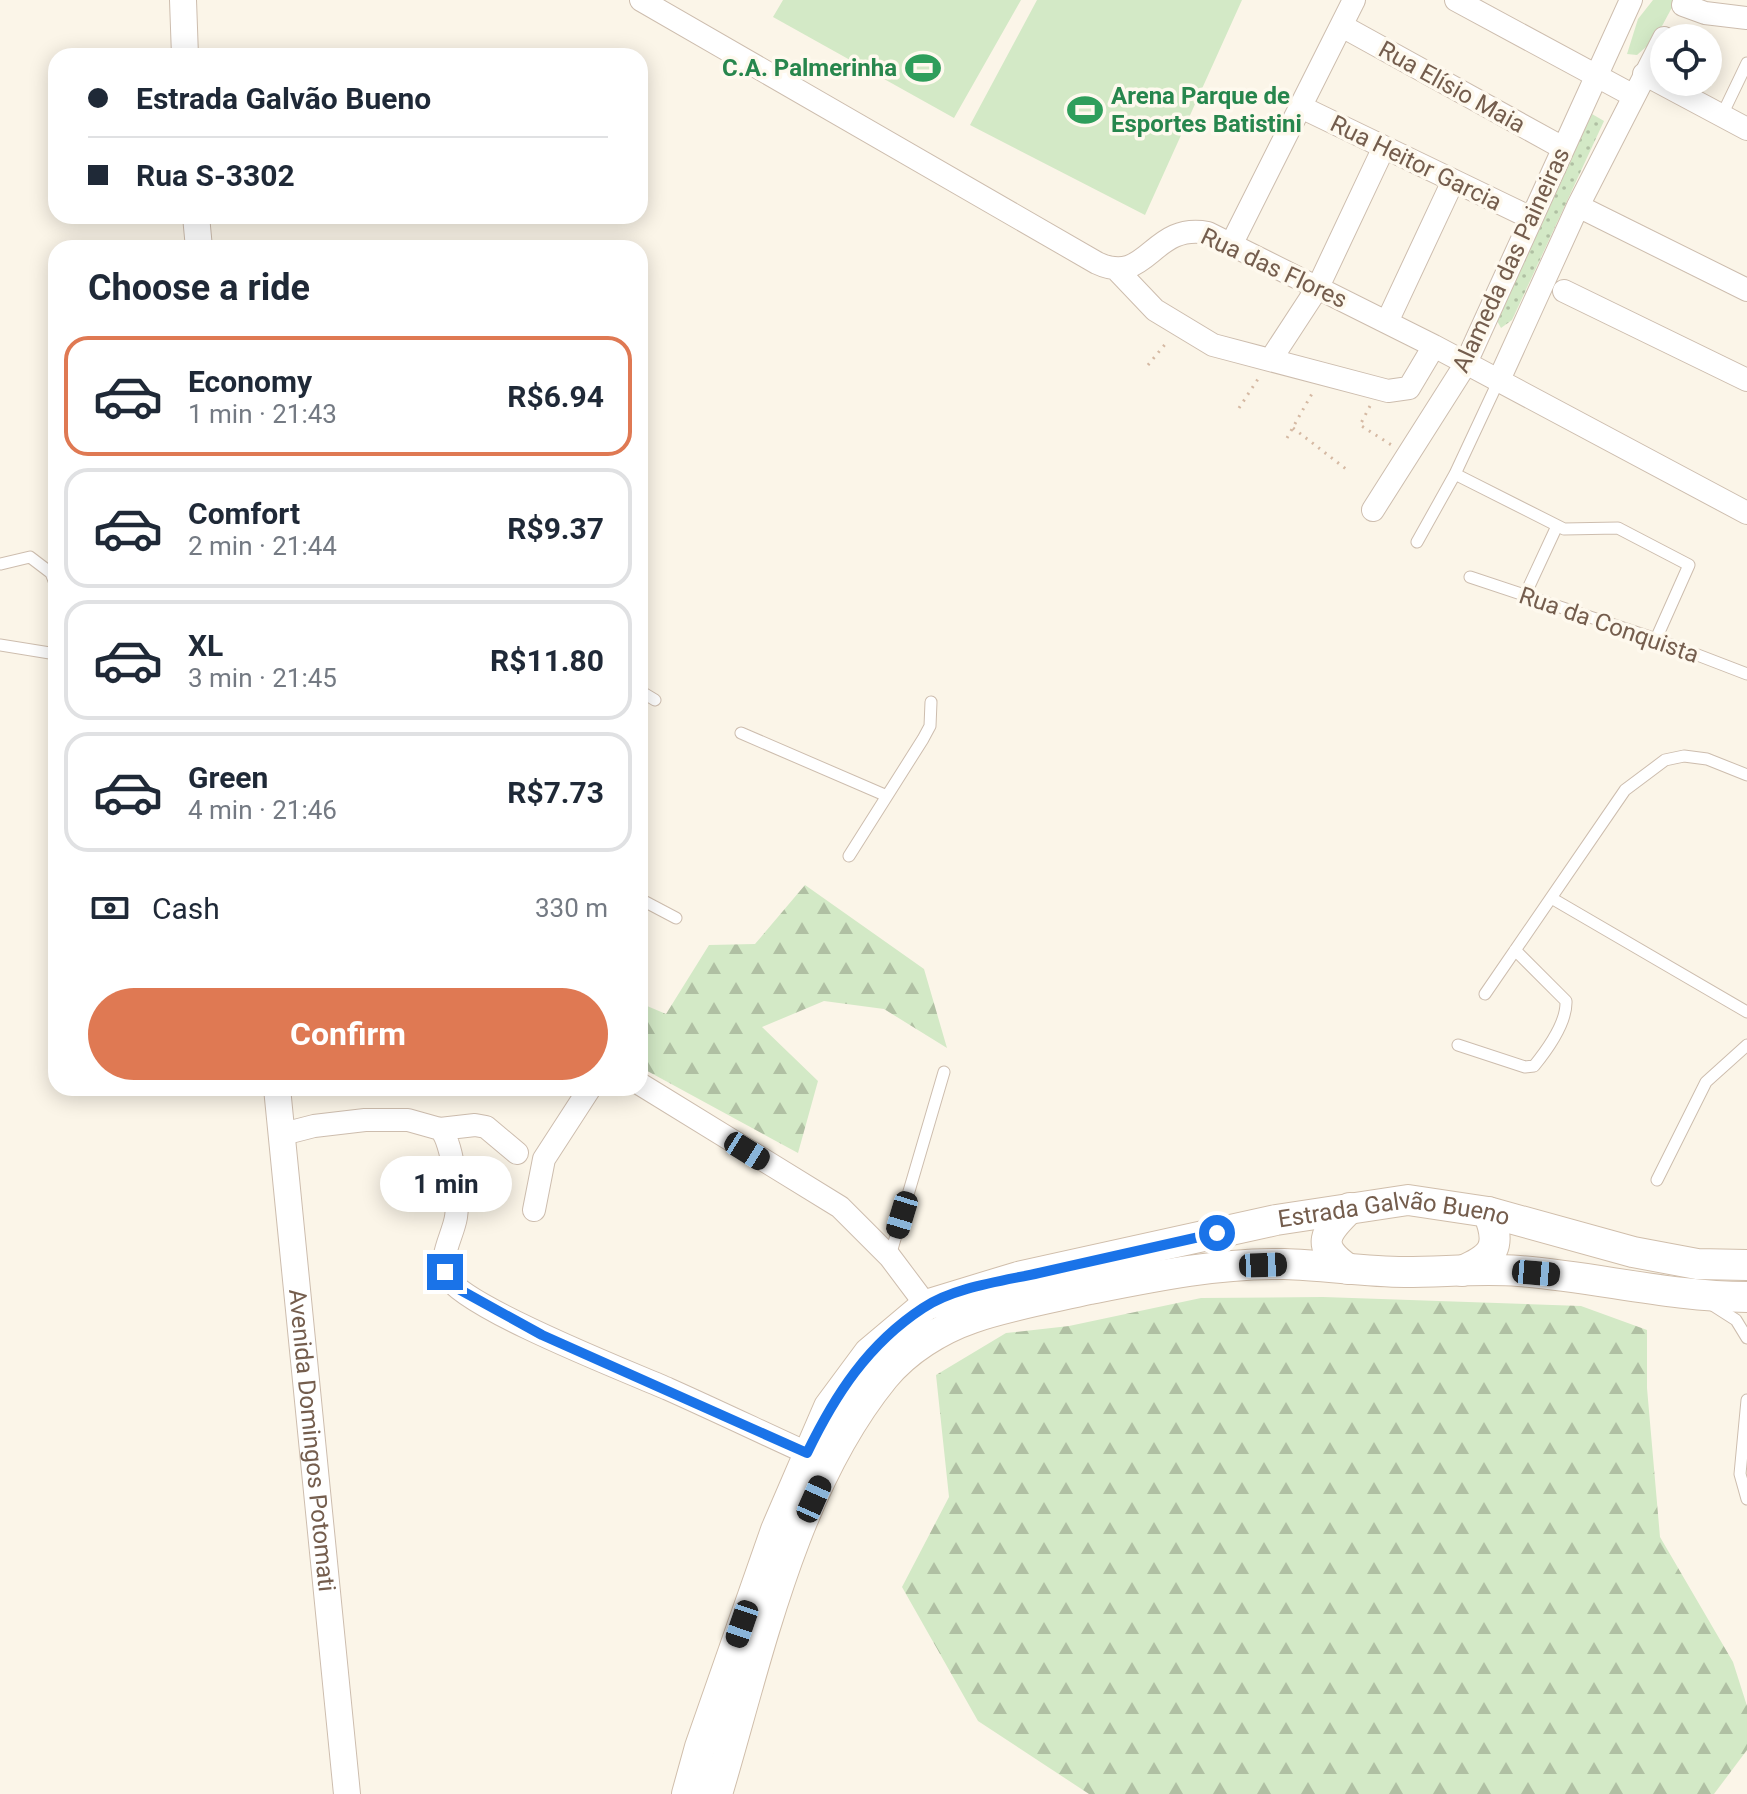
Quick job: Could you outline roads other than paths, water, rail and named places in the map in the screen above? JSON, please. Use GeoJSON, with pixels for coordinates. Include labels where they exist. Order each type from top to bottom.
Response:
{"type":"FeatureCollection","features":[{"type":"Feature","properties":{"kind":"main road","name":"Estrada Galvão Bueno"},"geometry":{"type":"LineString","coordinates":[[687,1794],[742,1624],[807,1453],[829,1407],[863,1361],[897,1326],[926,1305],[1018,1277],[1350,1208],[1408,1200],[1488,1212],[1633,1252],[1697,1264],[1747,1265]]}},
{"type":"Feature","properties":{"kind":"main road"},"geometry":{"type":"LineString","coordinates":[[1348,1269],[1330,1252],[1326,1238],[1330,1228],[1350,1208]]}},
{"type":"Feature","properties":{"kind":"main road"},"geometry":{"type":"LineString","coordinates":[[1462,1271],[1481,1263],[1495,1245],[1497,1236],[1488,1212]]}},
{"type":"Feature","properties":{"kind":"main road","name":"Estrada Galvão Bueno"},"geometry":{"type":"LineString","coordinates":[[717,1794],[795,1541],[852,1420],[906,1355],[939,1333],[971,1318],[1138,1279],[1240,1265],[1514,1271],[1581,1277],[1696,1295],[1747,1297]]}},
{"type":"Feature","properties":{"kind":"street"},"geometry":{"type":"LineString","coordinates":[[183,0],[185,48]]}},
{"type":"Feature","properties":{"kind":"street"},"geometry":{"type":"LineString","coordinates":[[641,0],[1097,263],[1116,269],[1144,300],[1179,326],[1213,345],[1388,391],[1409,388],[1434,346]]}},
{"type":"Feature","properties":{"kind":"street"},"geometry":{"type":"LineString","coordinates":[[1232,243],[1354,0]]}},
{"type":"Feature","properties":{"kind":"street"},"geometry":{"type":"LineString","coordinates":[[1456,0],[1632,95]]}},
{"type":"Feature","properties":{"kind":"street","name":"Alameda das Paineiras"},"geometry":{"type":"LineString","coordinates":[[1373,510],[1465,365],[1631,0]]}},
{"type":"Feature","properties":{"kind":"street"},"geometry":{"type":"LineString","coordinates":[[1684,2],[1705,13],[1747,18]]}},
{"type":"Feature","properties":{"kind":"street","name":"Alameda das Paineiras"},"geometry":{"type":"LineString","coordinates":[[1672,24],[1684,2]]}},
{"type":"Feature","properties":{"kind":"street","name":"Rua Elísio Maia"},"geometry":{"type":"LineString","coordinates":[[1342,26],[1563,148]]}},
{"type":"Feature","properties":{"kind":"street","name":"Alameda das Paineiras"},"geometry":{"type":"LineString","coordinates":[[1498,382],[1578,206],[1650,63]]}},
{"type":"Feature","properties":{"kind":"street"},"geometry":{"type":"LineString","coordinates":[[1644,74],[1747,129]]}},
{"type":"Feature","properties":{"kind":"street","name":"Rua Heitor Garcia"},"geometry":{"type":"LineString","coordinates":[[1301,107],[1531,218]]}},
{"type":"Feature","properties":{"kind":"street"},"geometry":{"type":"LineString","coordinates":[[1271,359],[1318,287],[1384,147]]}},
{"type":"Feature","properties":{"kind":"street"},"geometry":{"type":"LineString","coordinates":[[1387,322],[1453,181]]}},
{"type":"Feature","properties":{"kind":"street"},"geometry":{"type":"LineString","coordinates":[[1578,206],[1747,290]]}},
{"type":"Feature","properties":{"kind":"street","name":"Rua das Flores"},"geometry":{"type":"LineString","coordinates":[[1116,269],[1136,263],[1182,231],[1208,233],[1434,346],[1747,513]]}},
{"type":"Feature","properties":{"kind":"street"},"geometry":{"type":"LineString","coordinates":[[1564,291],[1747,380]]}},
{"type":"Feature","properties":{"kind":"street"},"geometry":{"type":"LineString","coordinates":[[648,1089],[840,1207],[890,1257],[926,1305]]}},
{"type":"Feature","properties":{"kind":"street","name":"Avenida Domingos Potomati"},"geometry":{"type":"LineString","coordinates":[[278,1096],[347,1794]]}},
{"type":"Feature","properties":{"kind":"street"},"geometry":{"type":"LineString","coordinates":[[534,1210],[544,1159],[585,1096]]}},
{"type":"Feature","properties":{"kind":"street"},"geometry":{"type":"LineString","coordinates":[[283,1134],[314,1126],[365,1120],[408,1120],[440,1129],[459,1124],[486,1127],[517,1153]]}},
{"type":"Feature","properties":{"kind":"street"},"geometry":{"type":"LineString","coordinates":[[440,1129],[447,1140],[457,1203],[444,1259],[445,1272],[455,1287],[542,1335],[807,1453]]}},
{"type":"Feature","properties":{"kind":"lane"},"geometry":{"type":"LineString","coordinates":[[1722,115],[1747,63]]}},
{"type":"Feature","properties":{"kind":"lane"},"geometry":{"type":"LineString","coordinates":[[1417,542],[1455,474],[1498,382]]}},
{"type":"Feature","properties":{"kind":"lane"},"geometry":{"type":"LineString","coordinates":[[1455,474],[1557,526],[1578,530],[1618,528],[1689,565],[1656,639]]}},
{"type":"Feature","properties":{"kind":"lane"},"geometry":{"type":"LineString","coordinates":[[1525,595],[1557,526]]}},
{"type":"Feature","properties":{"kind":"lane"},"geometry":{"type":"LineString","coordinates":[[1,564],[30,557],[48,571]]}},
{"type":"Feature","properties":{"kind":"lane","name":"Rua da Conquista"},"geometry":{"type":"LineString","coordinates":[[1470,577],[1656,639],[1747,674]]}},
{"type":"Feature","properties":{"kind":"lane"},"geometry":{"type":"LineString","coordinates":[[0,645],[48,653]]}},
{"type":"Feature","properties":{"kind":"lane"},"geometry":{"type":"LineString","coordinates":[[648,696],[655,700]]}},
{"type":"Feature","properties":{"kind":"lane"},"geometry":{"type":"LineString","coordinates":[[849,856],[930,726],[931,702]]}},
{"type":"Feature","properties":{"kind":"lane"},"geometry":{"type":"LineString","coordinates":[[741,733],[887,796]]}},
{"type":"Feature","properties":{"kind":"lane"},"geometry":{"type":"LineString","coordinates":[[1485,994],[1553,899],[1616,802],[1657,765],[1684,756],[1707,759],[1747,775]]}},
{"type":"Feature","properties":{"kind":"lane"},"geometry":{"type":"LineString","coordinates":[[1553,899],[1747,1012]]}},
{"type":"Feature","properties":{"kind":"lane"},"geometry":{"type":"LineString","coordinates":[[648,903],[676,918]]}},
{"type":"Feature","properties":{"kind":"lane"},"geometry":{"type":"LineString","coordinates":[[1458,1045],[1525,1067],[1534,1066],[1540,1058],[1567,1012],[1566,1001],[1515,950]]}},
{"type":"Feature","properties":{"kind":"lane"},"geometry":{"type":"LineString","coordinates":[[1657,1180],[1706,1082],[1747,1045]]}},
{"type":"Feature","properties":{"kind":"lane"},"geometry":{"type":"LineString","coordinates":[[890,1257],[944,1072]]}},
{"type":"Feature","properties":{"kind":"lane"},"geometry":{"type":"LineString","coordinates":[[1696,1295],[1736,1320],[1747,1338]]}},
{"type":"Feature","properties":{"kind":"lane"},"geometry":{"type":"LineString","coordinates":[[1747,1400],[1740,1474],[1747,1499]]}},
{"type":"Feature","properties":{"kind":"place","name":"C.A. Palmerinha"},"geometry":{"type":"Point","coordinates":[923,68]}},
{"type":"Feature","properties":{"kind":"place","name":"Arena Parque de Esportes Batistini"},"geometry":{"type":"Point","coordinates":[1085,110]}}]}
